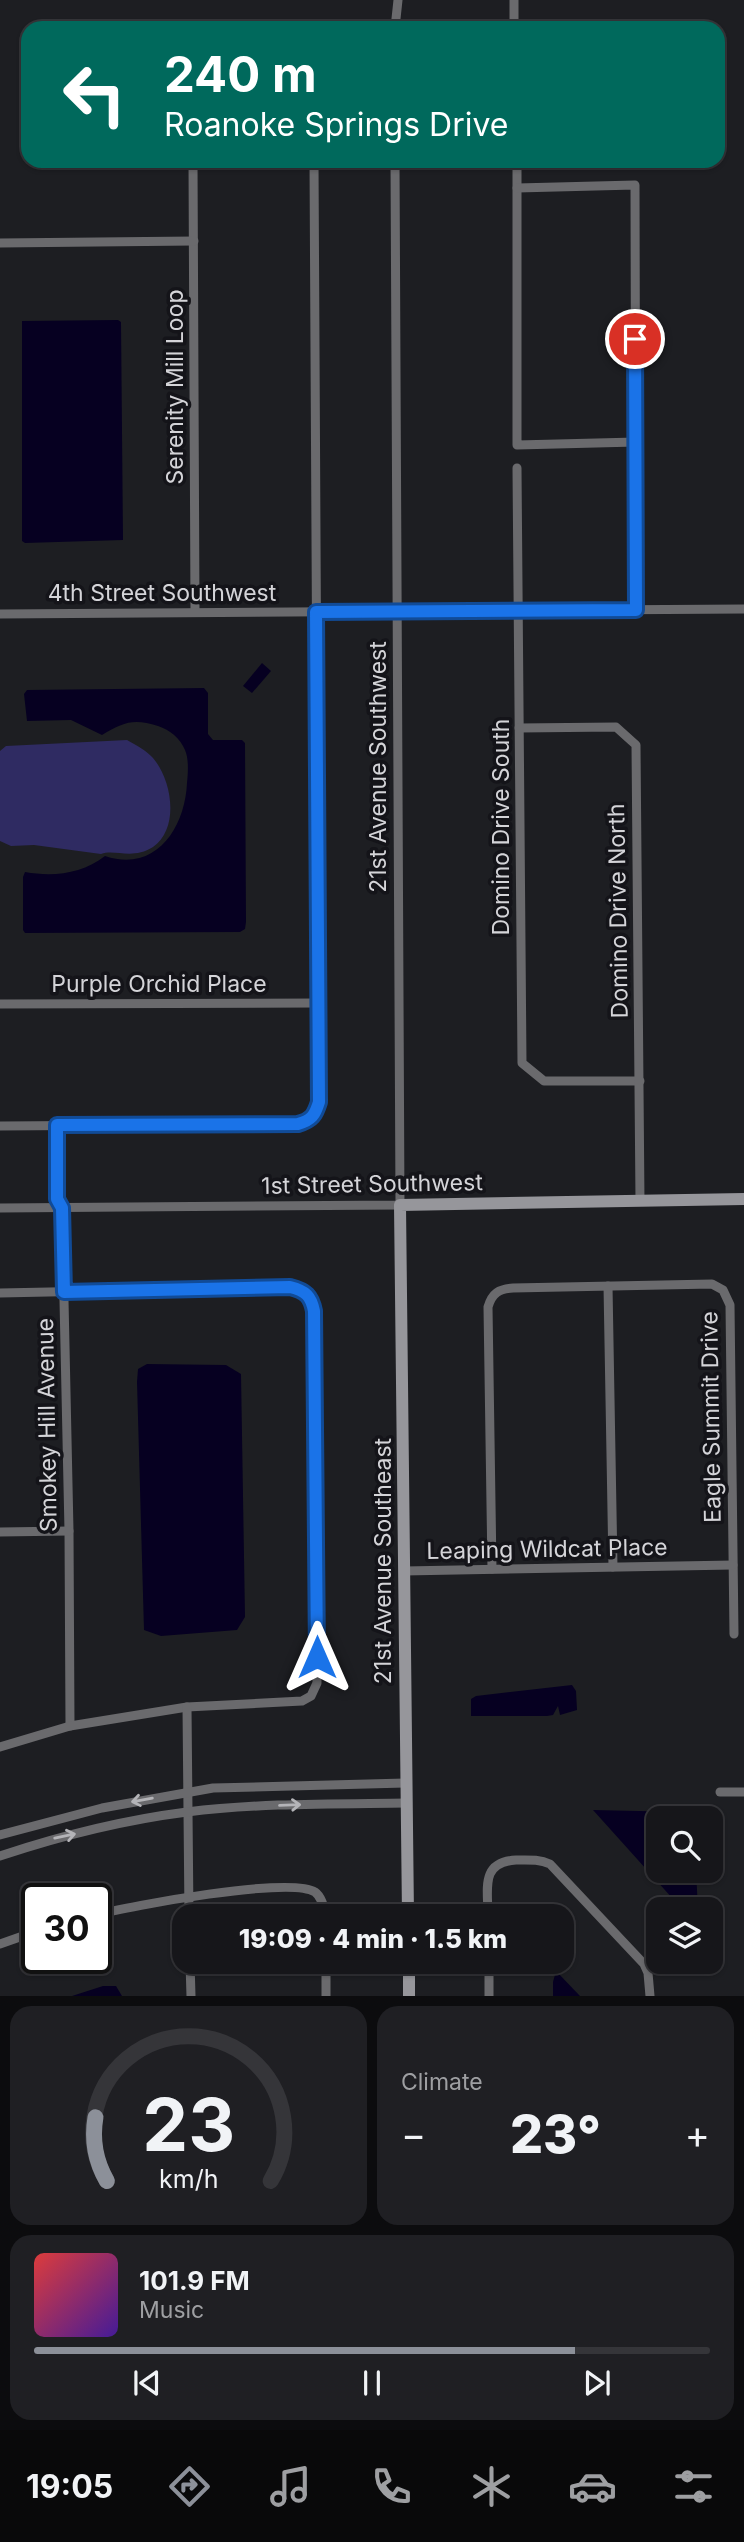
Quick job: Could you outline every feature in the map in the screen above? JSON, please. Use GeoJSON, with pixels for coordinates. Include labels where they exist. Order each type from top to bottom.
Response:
{"type":"FeatureCollection","features":[{"type":"Feature","properties":{"kind":"street"},"geometry":{"type":"LineString","coordinates":[[396,21],[398,0]]}},
{"type":"Feature","properties":{"kind":"street"},"geometry":{"type":"LineString","coordinates":[[514,0],[514,21]]}},
{"type":"Feature","properties":{"kind":"street","name":"Serenity Mill Loop"},"geometry":{"type":"LineString","coordinates":[[193,168],[195,612]]}},
{"type":"Feature","properties":{"kind":"street"},"geometry":{"type":"LineString","coordinates":[[0,1126],[298,1124],[308,1121],[315,1114],[319,1102],[314,168]]}},
{"type":"Feature","properties":{"kind":"street","name":"21st Avenue Southwest"},"geometry":{"type":"LineString","coordinates":[[395,168],[400,1205]]}},
{"type":"Feature","properties":{"kind":"street"},"geometry":{"type":"LineString","coordinates":[[517,168],[517,445],[636,442]]}},
{"type":"Feature","properties":{"kind":"street"},"geometry":{"type":"LineString","coordinates":[[517,188],[635,185],[636,610]]}},
{"type":"Feature","properties":{"kind":"street"},"geometry":{"type":"LineString","coordinates":[[0,243],[194,241]]}},
{"type":"Feature","properties":{"kind":"street","name":"Domino Drive South"},"geometry":{"type":"LineString","coordinates":[[517,468],[522,1063],[544,1081],[639,1081]]}},
{"type":"Feature","properties":{"kind":"street","name":"4th Street Southwest"},"geometry":{"type":"LineString","coordinates":[[0,614],[744,609]]}},
{"type":"Feature","properties":{"kind":"street","name":"Domino Drive North"},"geometry":{"type":"LineString","coordinates":[[519,728],[616,727],[636,745],[640,1201]]}},
{"type":"Feature","properties":{"kind":"street","name":"Purple Orchid Place"},"geometry":{"type":"LineString","coordinates":[[0,1004],[318,1003]]}},
{"type":"Feature","properties":{"kind":"street","name":"Smokey Hill Avenue"},"geometry":{"type":"LineString","coordinates":[[57,1125],[57,1199],[62,1208],[64,1292],[70,1726]]}},
{"type":"Feature","properties":{"kind":"street","name":"1st Street Southwest"},"geometry":{"type":"LineString","coordinates":[[0,1208],[744,1199]]}},
{"type":"Feature","properties":{"kind":"street","name":"21st Avenue Southeast"},"geometry":{"type":"LineString","coordinates":[[400,1205],[408,1904]]}},
{"type":"Feature","properties":{"kind":"street","name":"Eagle Summit Drive"},"geometry":{"type":"LineString","coordinates":[[492,1569],[488,1307],[492,1296],[502,1289],[513,1288],[712,1284],[723,1290],[730,1304],[734,1634]]}},
{"type":"Feature","properties":{"kind":"street"},"geometry":{"type":"LineString","coordinates":[[608,1286],[613,1567]]}},
{"type":"Feature","properties":{"kind":"street"},"geometry":{"type":"LineString","coordinates":[[0,1293],[290,1287],[304,1291],[312,1298],[317,1684],[311,1696],[302,1701],[187,1707],[70,1726],[0,1747]]}},
{"type":"Feature","properties":{"kind":"street"},"geometry":{"type":"LineString","coordinates":[[0,1532],[69,1531]]}},
{"type":"Feature","properties":{"kind":"street","name":"Leaping Wildcat Place"},"geometry":{"type":"LineString","coordinates":[[404,1571],[733,1564]]}},
{"type":"Feature","properties":{"kind":"street"},"geometry":{"type":"LineString","coordinates":[[187,1707],[189,1904]]}},
{"type":"Feature","properties":{"kind":"street"},"geometry":{"type":"LineString","coordinates":[[0,1835],[102,1808],[187,1792],[245,1786],[405,1783]]}},
{"type":"Feature","properties":{"kind":"street"},"geometry":{"type":"LineString","coordinates":[[720,1792],[744,1791]]}},
{"type":"Feature","properties":{"kind":"street"},"geometry":{"type":"LineString","coordinates":[[0,1856],[54,1838],[187,1812],[247,1807],[406,1803]]}},
{"type":"Feature","properties":{"kind":"street"},"geometry":{"type":"LineString","coordinates":[[488,1904],[489,1875],[497,1864],[503,1861],[533,1860],[550,1864],[644,1964],[648,1973],[650,1996]]}},
{"type":"Feature","properties":{"kind":"street"},"geometry":{"type":"LineString","coordinates":[[112,1912],[189,1896],[259,1889],[306,1889],[314,1891],[322,1904]]}},
{"type":"Feature","properties":{"kind":"street"},"geometry":{"type":"LineString","coordinates":[[0,1944],[21,1937]]}},
{"type":"Feature","properties":{"kind":"street"},"geometry":{"type":"LineString","coordinates":[[190,1974],[191,1996]]}},
{"type":"Feature","properties":{"kind":"street"},"geometry":{"type":"LineString","coordinates":[[326,1974],[326,1996]]}},
{"type":"Feature","properties":{"kind":"street"},"geometry":{"type":"LineString","coordinates":[[409,1974],[409,1996]]}},
{"type":"Feature","properties":{"kind":"street"},"geometry":{"type":"LineString","coordinates":[[489,1974],[489,1996]]}},
{"type":"Feature","properties":{"kind":"shaded area"},"geometry":{"type":"Polygon","coordinates":[[[22,321],[121,322],[123,540],[25,543],[22,541],[22,321]]]}},
{"type":"Feature","properties":{"kind":"shaded area"},"geometry":{"type":"Polygon","coordinates":[[[262,663],[271,671],[252,693],[243,686],[262,663]]]}},
{"type":"Feature","properties":{"kind":"shaded area"},"geometry":{"type":"Polygon","coordinates":[[[204,688],[208,693],[208,734],[213,740],[242,740],[245,743],[245,929],[240,932],[25,933],[25,872],[67,873],[87,867],[105,856],[123,860],[139,858],[153,852],[164,843],[181,816],[188,766],[180,742],[162,728],[142,722],[129,723],[102,735],[71,720],[27,721],[24,694],[27,690],[204,688]]]}},
{"type":"Feature","properties":{"kind":"shaded area"},"geometry":{"type":"Polygon","coordinates":[[[127,740],[153,758],[160,767],[168,791],[170,816],[167,828],[162,839],[153,847],[131,854],[101,854],[34,845],[11,846],[0,841],[0,751],[6,746],[127,740]]]}},
{"type":"Feature","properties":{"kind":"shaded area"},"geometry":{"type":"Polygon","coordinates":[[[147,1364],[226,1365],[241,1374],[245,1617],[237,1630],[161,1636],[144,1630],[137,1382],[138,1369],[147,1364]]]}},
{"type":"Feature","properties":{"kind":"shaded area"},"geometry":{"type":"Polygon","coordinates":[[[572,1685],[576,1691],[577,1710],[560,1715],[558,1706],[553,1715],[547,1716],[471,1716],[471,1699],[476,1696],[572,1685]]]}},
{"type":"Feature","properties":{"kind":"shaded area"},"geometry":{"type":"Polygon","coordinates":[[[593,1810],[646,1811],[646,1869],[593,1810]]]}},
{"type":"Feature","properties":{"kind":"shaded area"},"geometry":{"type":"Polygon","coordinates":[[[659,1883],[697,1883],[697,1897],[671,1897],[659,1883]]]}},
{"type":"Feature","properties":{"kind":"shaded area"},"geometry":{"type":"Polygon","coordinates":[[[555,1974],[559,1974],[580,1996],[553,1996],[555,1974]]]}},
{"type":"Feature","properties":{"kind":"shaded area"},"geometry":{"type":"Polygon","coordinates":[[[103,1986],[116,1986],[122,1996],[72,1996],[103,1986]]]}},
{"type":"Feature","properties":{"kind":"route"},"geometry":{"type":"LineString","coordinates":[[317,1657],[312,1298],[304,1291],[290,1287],[64,1292],[62,1208],[57,1199],[57,1125],[298,1124],[308,1121],[315,1114],[319,1102],[316,612],[636,610],[635,339]]}}]}
